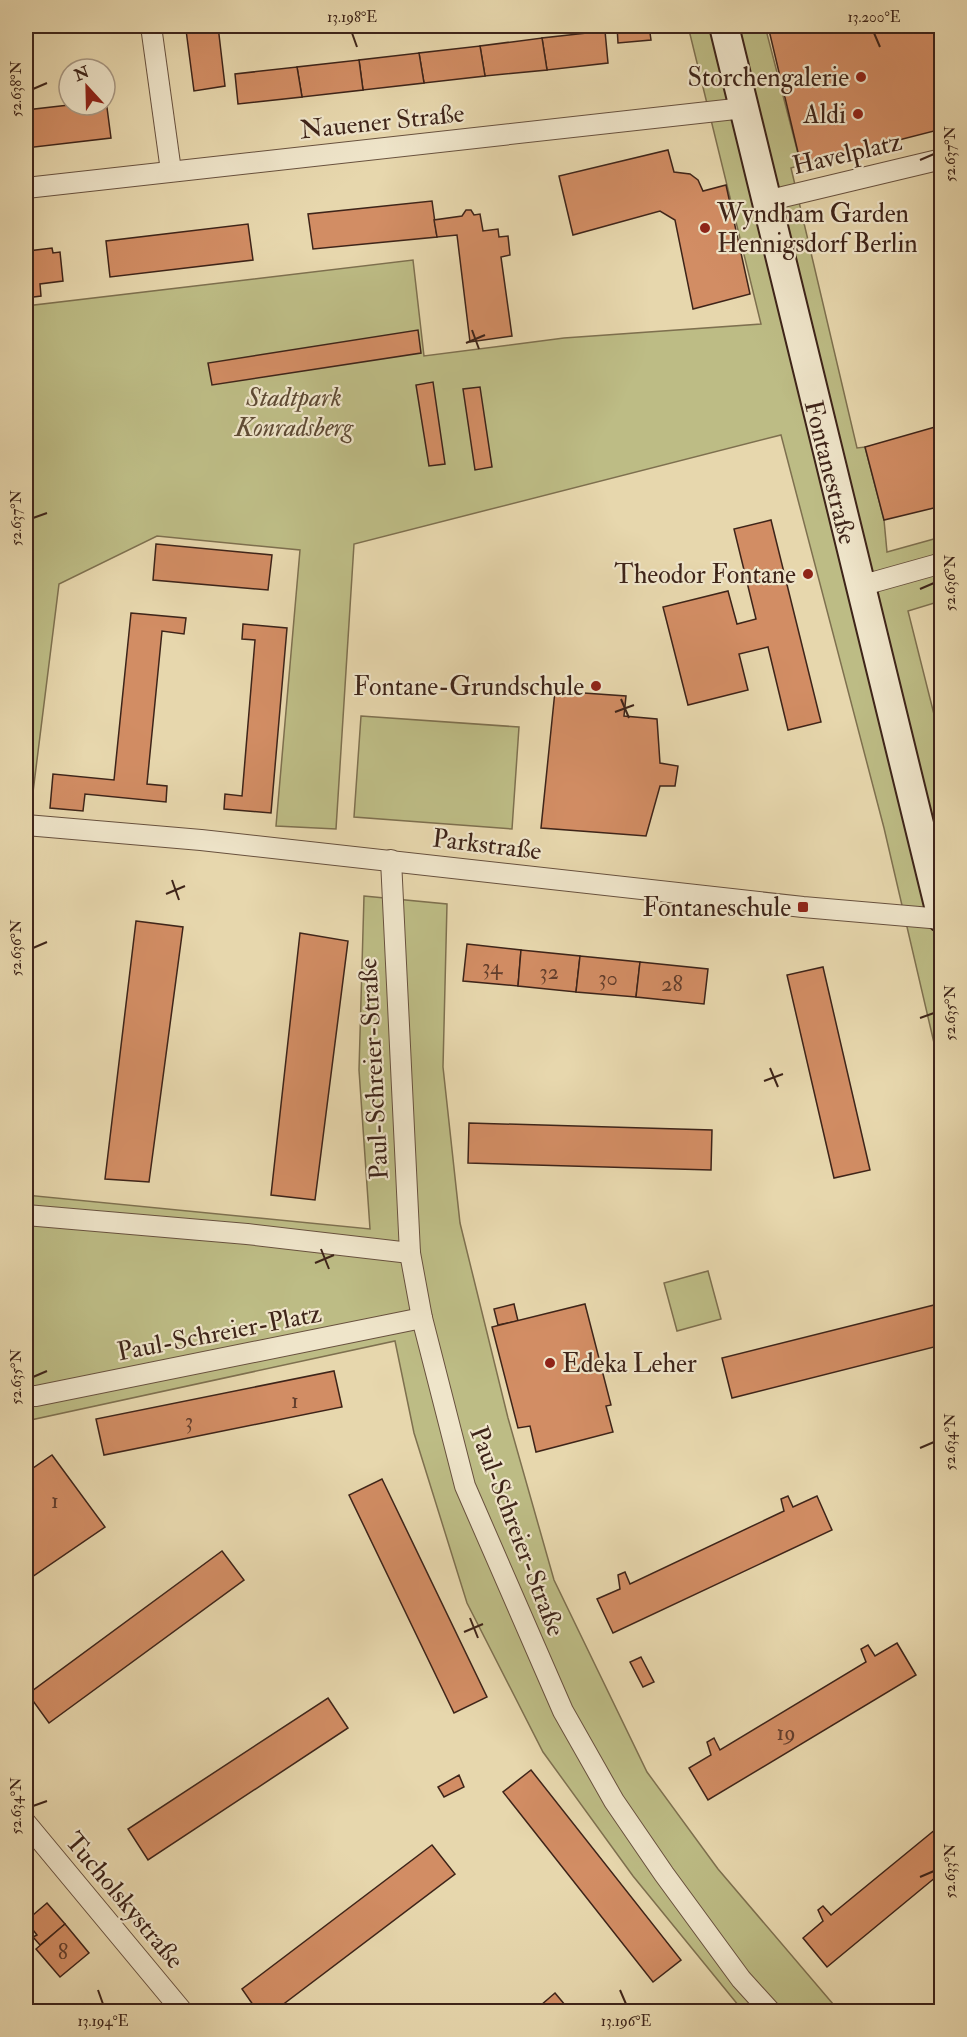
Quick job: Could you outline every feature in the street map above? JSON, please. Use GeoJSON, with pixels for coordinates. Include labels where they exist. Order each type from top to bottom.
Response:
{"type":"FeatureCollection","features":[{"type":"Feature","properties":{"kind":"street"},"geometry":{"type":"LineString","coordinates":[[151,26],[171,171]]}},
{"type":"Feature","properties":{"kind":"street","name":"Fontanestraße"},"geometry":{"type":"LineString","coordinates":[[724,26],[942,918]]}},
{"type":"Feature","properties":{"kind":"street","name":"Nauener Straße"},"geometry":{"type":"LineString","coordinates":[[26,188],[744,108]]}},
{"type":"Feature","properties":{"kind":"street","name":"Havelplatz"},"geometry":{"type":"LineString","coordinates":[[766,201],[942,159]]}},
{"type":"Feature","properties":{"kind":"street"},"geometry":{"type":"LineString","coordinates":[[860,586],[942,563]]}},
{"type":"Feature","properties":{"kind":"street","name":"Parkstraße"},"geometry":{"type":"LineString","coordinates":[[26,825],[391,860],[792,906],[942,918]]}},
{"type":"Feature","properties":{"kind":"street","name":"Paul-Schreier-Straße"},"geometry":{"type":"LineString","coordinates":[[391,860],[410,1253],[422,1318],[448,1428],[465,1486],[563,1711],[614,1801],[664,1874],[741,1978],[771,2012]]}},
{"type":"Feature","properties":{"kind":"street"},"geometry":{"type":"LineString","coordinates":[[26,1215],[247,1234],[410,1253]]}},
{"type":"Feature","properties":{"kind":"street","name":"Paul-Schreier-Platz"},"geometry":{"type":"LineString","coordinates":[[26,1396],[36,1396],[422,1318]]}},
{"type":"Feature","properties":{"kind":"street","name":"Tucholskystraße"},"geometry":{"type":"LineString","coordinates":[[26,1823],[183,2012]]}},
{"type":"Feature","properties":{"kind":"green space","name":"Stadtpark Konradsberg"},"geometry":{"type":"Polygon","coordinates":[[[688,26],[765,26],[801,165],[791,168],[857,448],[865,447],[884,520],[887,552],[941,537],[941,601],[908,611],[941,742],[941,1073],[884,828],[781,435],[354,544],[336,829],[276,826],[300,550],[157,536],[59,584],[31,808],[26,807],[26,306],[413,260],[424,356],[564,338],[761,324],[688,26]]]}},
{"type":"Feature","properties":{"kind":"green space"},"geometry":{"type":"Polygon","coordinates":[[[361,716],[519,727],[512,829],[354,817],[361,716]]]}},
{"type":"Feature","properties":{"kind":"green space"},"geometry":{"type":"Polygon","coordinates":[[[364,896],[447,904],[443,1067],[460,1223],[508,1418],[554,1580],[647,1772],[718,1869],[839,2011],[743,2011],[633,1876],[543,1752],[467,1603],[414,1433],[395,1341],[26,1421],[26,1195],[370,1229],[359,1070],[364,896]]]}},
{"type":"Feature","properties":{"kind":"green space"},"geometry":{"type":"Polygon","coordinates":[[[708,1271],[721,1319],[677,1331],[664,1283],[708,1271]]]}},
{"type":"Feature","properties":{"kind":"building"},"geometry":{"type":"Polygon","coordinates":[[[186,26],[217,26],[186,30],[186,26]]]}},
{"type":"Feature","properties":{"kind":"building"},"geometry":{"type":"Polygon","coordinates":[[[218,26],[225,86],[194,91],[186,30],[218,26]]]}},
{"type":"Feature","properties":{"kind":"building"},"geometry":{"type":"Polygon","coordinates":[[[617,26],[649,26],[651,40],[618,43],[617,26]]]}},
{"type":"Feature","properties":{"kind":"building","name":"Storchengalerie"},"geometry":{"type":"Polygon","coordinates":[[[768,26],[942,26],[942,129],[801,165],[768,26]]]}},
{"type":"Feature","properties":{"kind":"building"},"geometry":{"type":"Polygon","coordinates":[[[605,31],[608,63],[547,70],[542,38],[605,31]]]}},
{"type":"Feature","properties":{"kind":"building"},"geometry":{"type":"Polygon","coordinates":[[[542,38],[547,70],[485,76],[480,46],[542,38]]]}},
{"type":"Feature","properties":{"kind":"building"},"geometry":{"type":"Polygon","coordinates":[[[480,46],[485,76],[424,83],[419,53],[480,46]]]}},
{"type":"Feature","properties":{"kind":"building"},"geometry":{"type":"Polygon","coordinates":[[[419,53],[424,83],[363,90],[359,60],[419,53]]]}},
{"type":"Feature","properties":{"kind":"building"},"geometry":{"type":"Polygon","coordinates":[[[359,60],[363,90],[302,97],[297,67],[359,60]]]}},
{"type":"Feature","properties":{"kind":"building"},"geometry":{"type":"Polygon","coordinates":[[[297,67],[302,97],[238,104],[235,74],[297,67]]]}},
{"type":"Feature","properties":{"kind":"building"},"geometry":{"type":"Polygon","coordinates":[[[57,106],[57,117],[108,117],[111,138],[26,148],[26,110],[57,106]]]}},
{"type":"Feature","properties":{"kind":"building","name":"Wyndham Garden Hennigsdorf Berlin"},"geometry":{"type":"Polygon","coordinates":[[[668,150],[674,172],[690,174],[698,180],[703,191],[726,185],[750,294],[693,309],[675,220],[660,211],[573,235],[559,176],[668,150]]]}},
{"type":"Feature","properties":{"kind":"building"},"geometry":{"type":"Polygon","coordinates":[[[432,201],[437,237],[313,249],[308,214],[432,201]]]}},
{"type":"Feature","properties":{"kind":"building"},"geometry":{"type":"Polygon","coordinates":[[[466,210],[471,210],[474,215],[480,214],[483,231],[498,229],[499,237],[508,236],[510,255],[501,257],[512,336],[470,342],[457,235],[437,237],[434,220],[462,216],[466,210]]]}},
{"type":"Feature","properties":{"kind":"building"},"geometry":{"type":"Polygon","coordinates":[[[248,224],[253,260],[110,277],[106,241],[248,224]]]}},
{"type":"Feature","properties":{"kind":"building"},"geometry":{"type":"Polygon","coordinates":[[[52,248],[53,253],[60,252],[63,281],[40,284],[41,296],[26,298],[28,251],[52,248]]]}},
{"type":"Feature","properties":{"kind":"building"},"geometry":{"type":"Polygon","coordinates":[[[418,330],[421,353],[212,385],[208,363],[418,330]]]}},
{"type":"Feature","properties":{"kind":"building"},"geometry":{"type":"Polygon","coordinates":[[[433,382],[445,464],[429,466],[416,385],[433,382]]]}},
{"type":"Feature","properties":{"kind":"building"},"geometry":{"type":"Polygon","coordinates":[[[480,387],[492,467],[475,470],[463,389],[480,387]]]}},
{"type":"Feature","properties":{"kind":"building"},"geometry":{"type":"Polygon","coordinates":[[[942,425],[942,506],[884,520],[865,447],[942,425]]]}},
{"type":"Feature","properties":{"kind":"building"},"geometry":{"type":"Polygon","coordinates":[[[771,520],[821,722],[788,730],[768,647],[739,654],[748,690],[688,705],[663,607],[728,591],[737,624],[756,619],[734,529],[771,520]]]}},
{"type":"Feature","properties":{"kind":"building"},"geometry":{"type":"Polygon","coordinates":[[[156,544],[272,555],[268,590],[153,580],[156,544]]]}},
{"type":"Feature","properties":{"kind":"building"},"geometry":{"type":"Polygon","coordinates":[[[131,613],[186,618],[184,634],[162,631],[147,784],[167,786],[166,802],[85,794],[83,811],[50,808],[53,774],[114,780],[131,613]]]}},
{"type":"Feature","properties":{"kind":"building"},"geometry":{"type":"Polygon","coordinates":[[[243,624],[287,628],[271,813],[224,809],[225,794],[242,796],[255,640],[242,639],[243,624]]]}},
{"type":"Feature","properties":{"kind":"building"},"geometry":{"type":"Polygon","coordinates":[[[555,691],[626,696],[624,716],[657,719],[660,763],[678,766],[675,786],[660,786],[646,836],[541,828],[555,691]]]}},
{"type":"Feature","properties":{"kind":"building"},"geometry":{"type":"Polygon","coordinates":[[[136,921],[183,927],[149,1182],[105,1179],[136,921]]]}},
{"type":"Feature","properties":{"kind":"building"},"geometry":{"type":"Polygon","coordinates":[[[300,933],[348,941],[315,1200],[271,1195],[300,933]]]}},
{"type":"Feature","properties":{"kind":"building"},"geometry":{"type":"Polygon","coordinates":[[[467,944],[521,950],[518,986],[463,981],[467,944]]]}},
{"type":"Feature","properties":{"kind":"building"},"geometry":{"type":"Polygon","coordinates":[[[521,950],[580,956],[576,992],[518,986],[521,950]]]}},
{"type":"Feature","properties":{"kind":"building"},"geometry":{"type":"Polygon","coordinates":[[[580,956],[640,962],[636,997],[576,992],[580,956]]]}},
{"type":"Feature","properties":{"kind":"building"},"geometry":{"type":"Polygon","coordinates":[[[640,962],[708,969],[704,1004],[636,997],[640,962]]]}},
{"type":"Feature","properties":{"kind":"building"},"geometry":{"type":"Polygon","coordinates":[[[823,967],[870,1170],[834,1178],[787,975],[823,967]]]}},
{"type":"Feature","properties":{"kind":"building"},"geometry":{"type":"Polygon","coordinates":[[[469,1123],[712,1130],[711,1170],[468,1163],[469,1123]]]}},
{"type":"Feature","properties":{"kind":"building"},"geometry":{"type":"Polygon","coordinates":[[[942,1303],[942,1345],[732,1398],[722,1358],[942,1303]]]}},
{"type":"Feature","properties":{"kind":"building"},"geometry":{"type":"Polygon","coordinates":[[[514,1304],[518,1321],[498,1325],[494,1309],[514,1304]]]}},
{"type":"Feature","properties":{"kind":"building","name":"Edeka Leher"},"geometry":{"type":"Polygon","coordinates":[[[585,1304],[611,1405],[606,1406],[613,1432],[536,1452],[530,1426],[518,1428],[492,1327],[585,1304]]]}},
{"type":"Feature","properties":{"kind":"building"},"geometry":{"type":"Polygon","coordinates":[[[334,1371],[342,1407],[104,1455],[96,1419],[334,1371]]]}},
{"type":"Feature","properties":{"kind":"building"},"geometry":{"type":"Polygon","coordinates":[[[52,1455],[105,1527],[26,1581],[26,1473],[52,1455]]]}},
{"type":"Feature","properties":{"kind":"building"},"geometry":{"type":"Polygon","coordinates":[[[382,1479],[487,1697],[454,1713],[349,1495],[382,1479]]]}},
{"type":"Feature","properties":{"kind":"building"},"geometry":{"type":"Polygon","coordinates":[[[788,1496],[793,1507],[817,1496],[832,1530],[613,1633],[597,1599],[620,1589],[618,1575],[625,1572],[630,1584],[784,1511],[781,1499],[788,1496]]]}},
{"type":"Feature","properties":{"kind":"building"},"geometry":{"type":"Polygon","coordinates":[[[222,1551],[244,1580],[49,1723],[28,1694],[222,1551]]]}},
{"type":"Feature","properties":{"kind":"building"},"geometry":{"type":"Polygon","coordinates":[[[897,1643],[916,1675],[708,1800],[689,1768],[711,1755],[707,1742],[714,1738],[720,1750],[866,1662],[861,1649],[868,1645],[875,1656],[897,1643]]]}},
{"type":"Feature","properties":{"kind":"building"},"geometry":{"type":"Polygon","coordinates":[[[641,1657],[654,1682],[643,1687],[630,1662],[641,1657]]]}},
{"type":"Feature","properties":{"kind":"building"},"geometry":{"type":"Polygon","coordinates":[[[328,1698],[348,1728],[148,1860],[128,1829],[328,1698]]]}},
{"type":"Feature","properties":{"kind":"building"},"geometry":{"type":"Polygon","coordinates":[[[531,1770],[681,1960],[653,1982],[503,1792],[531,1770]]]}},
{"type":"Feature","properties":{"kind":"building"},"geometry":{"type":"Polygon","coordinates":[[[459,1775],[464,1787],[444,1797],[438,1787],[459,1775]]]}},
{"type":"Feature","properties":{"kind":"building"},"geometry":{"type":"Polygon","coordinates":[[[942,1824],[942,1872],[827,1967],[803,1938],[823,1921],[818,1910],[823,1906],[831,1915],[942,1824]]]}},
{"type":"Feature","properties":{"kind":"building"},"geometry":{"type":"Polygon","coordinates":[[[432,1845],[455,1874],[273,2012],[258,2012],[242,1989],[432,1845]]]}},
{"type":"Feature","properties":{"kind":"building"},"geometry":{"type":"Polygon","coordinates":[[[47,1903],[65,1924],[40,1945],[33,1937],[37,1935],[26,1921],[47,1903]]]}},
{"type":"Feature","properties":{"kind":"building"},"geometry":{"type":"Polygon","coordinates":[[[65,1924],[89,1953],[60,1977],[36,1949],[65,1924]]]}},
{"type":"Feature","properties":{"kind":"building"},"geometry":{"type":"Polygon","coordinates":[[[555,1993],[571,2012],[533,2012],[555,1993]]]}},
{"type":"Feature","properties":{"kind":"place","name":"Storchengalerie"},"geometry":{"type":"Point","coordinates":[861,77]}},
{"type":"Feature","properties":{"kind":"place","name":"Aldi"},"geometry":{"type":"Point","coordinates":[858,114]}},
{"type":"Feature","properties":{"kind":"place","name":"Wyndham Garden Hennigsdorf Berlin"},"geometry":{"type":"Point","coordinates":[705,228]}},
{"type":"Feature","properties":{"kind":"place","name":"Theodor Fontane"},"geometry":{"type":"Point","coordinates":[808,574]}},
{"type":"Feature","properties":{"kind":"place","name":"Fontane-Grundschule"},"geometry":{"type":"Point","coordinates":[596,686]}},
{"type":"Feature","properties":{"kind":"place","name":"Fontaneschule"},"geometry":{"type":"Point","coordinates":[803,907]}},
{"type":"Feature","properties":{"kind":"place","name":"Edeka Leher"},"geometry":{"type":"Point","coordinates":[550,1363]}}]}
